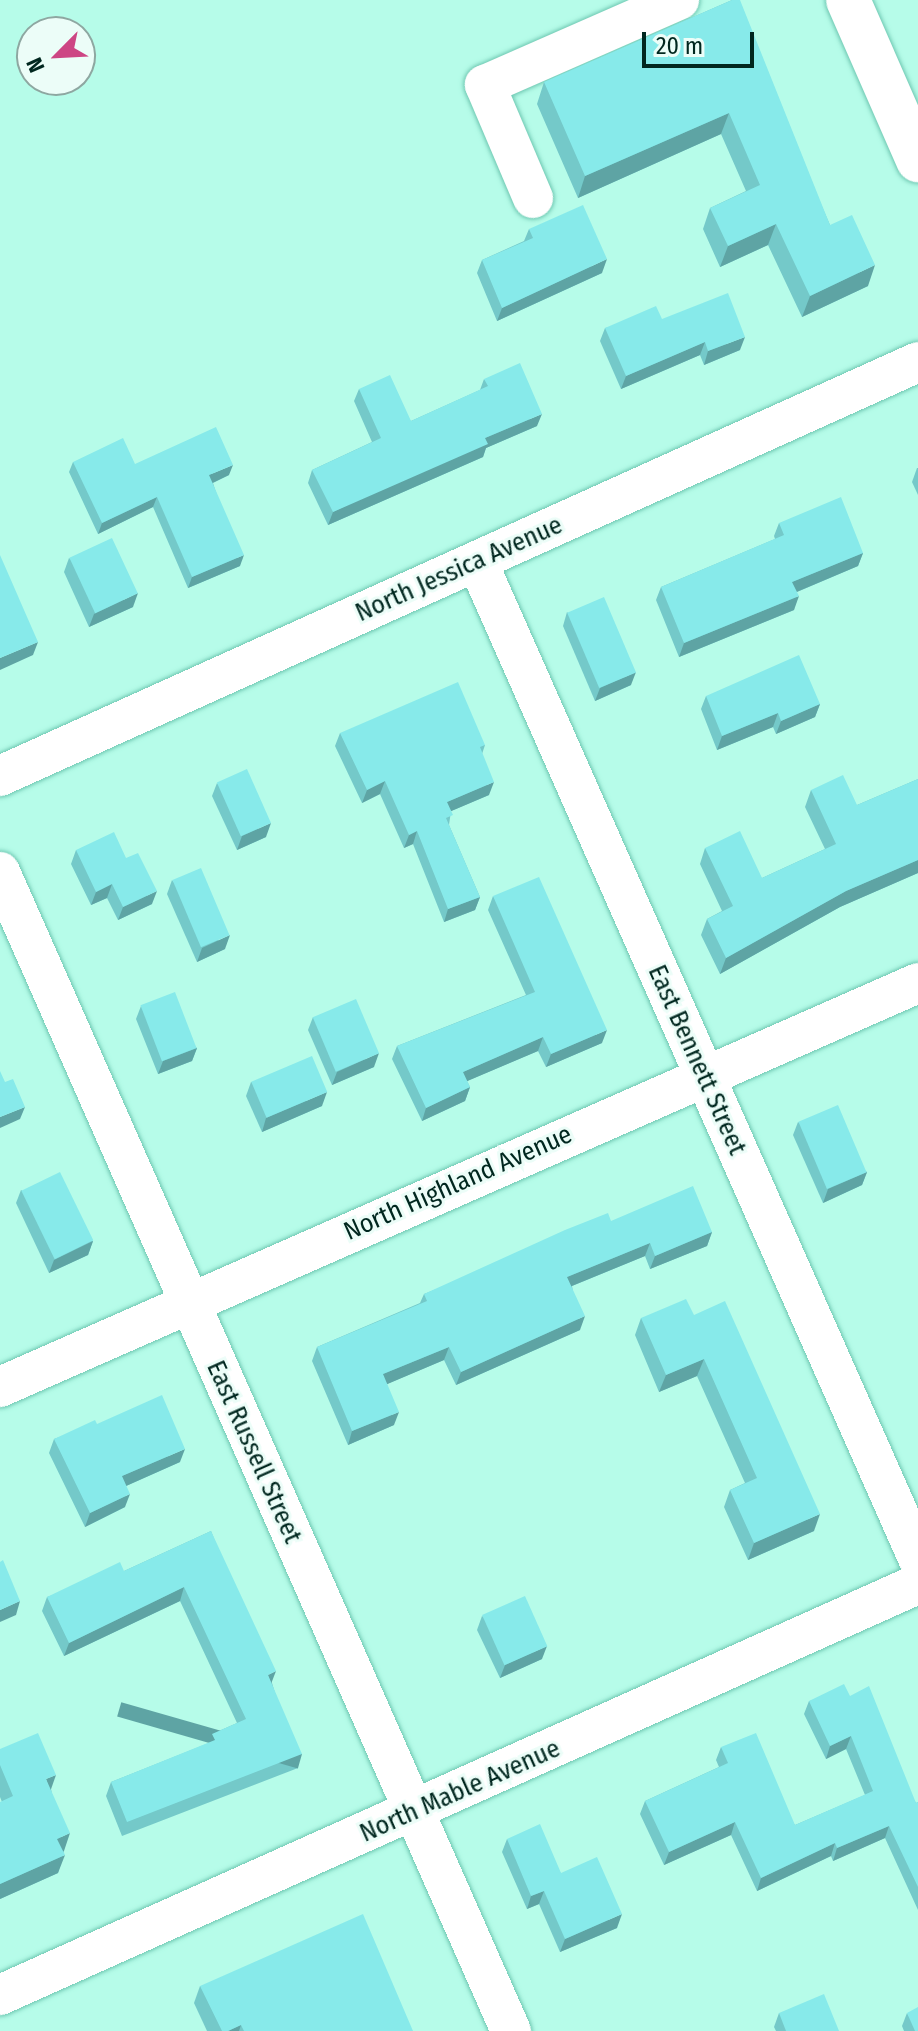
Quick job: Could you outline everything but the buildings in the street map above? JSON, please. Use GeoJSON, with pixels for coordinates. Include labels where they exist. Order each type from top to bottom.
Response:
{"type":"FeatureCollection","features":[{"type":"Feature","properties":{"kind":"main road"},"geometry":{"type":"LineString","coordinates":[[848,0],[918,160]]}},
{"type":"Feature","properties":{"kind":"street"},"geometry":{"type":"LineString","coordinates":[[533,198],[485,85],[679,0]]}},
{"type":"Feature","properties":{"kind":"street","name":"North Jessica Avenue"},"geometry":{"type":"LineString","coordinates":[[0,776],[918,362]]}},
{"type":"Feature","properties":{"kind":"street","name":"East Bennett Street"},"geometry":{"type":"LineString","coordinates":[[477,561],[918,1558]]}},
{"type":"Feature","properties":{"kind":"street","name":"East Russell Street"},"geometry":{"type":"LineString","coordinates":[[0,872],[511,2031]]}},
{"type":"Feature","properties":{"kind":"street","name":"North Highland Avenue"},"geometry":{"type":"LineString","coordinates":[[0,1387],[704,1074],[918,983]]}},
{"type":"Feature","properties":{"kind":"street","name":"North Mable Avenue"},"geometry":{"type":"LineString","coordinates":[[0,1995],[918,1584]]}}]}
